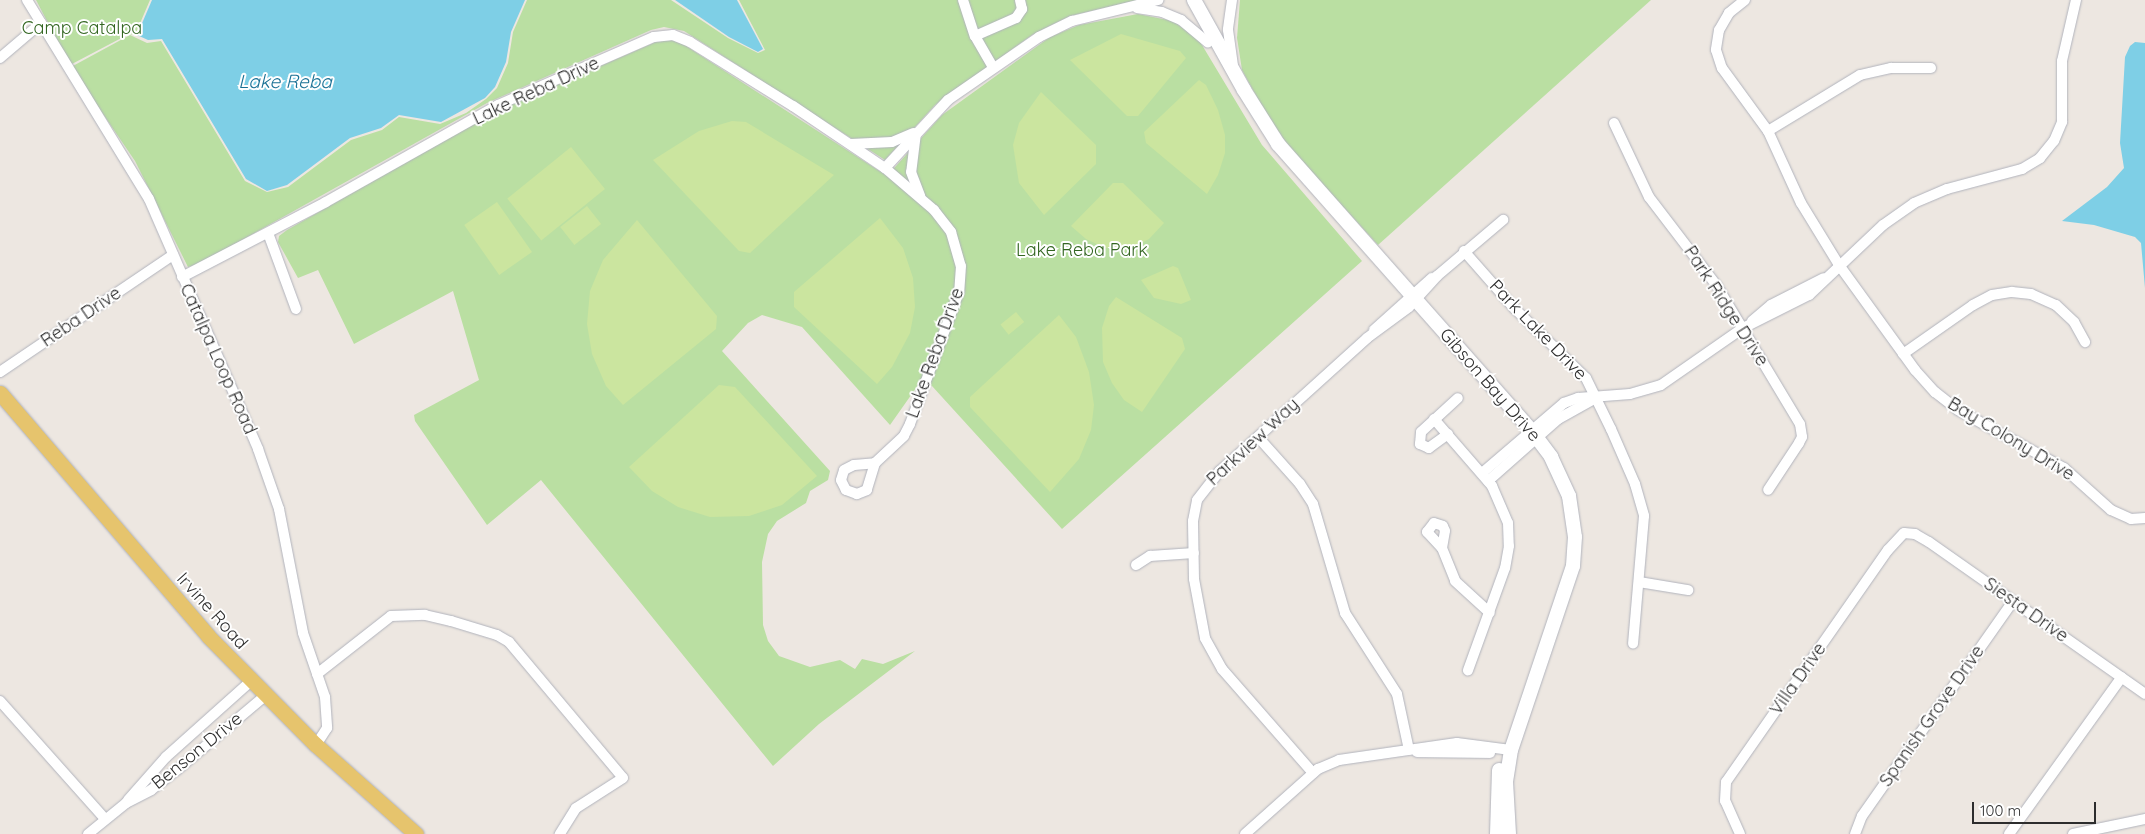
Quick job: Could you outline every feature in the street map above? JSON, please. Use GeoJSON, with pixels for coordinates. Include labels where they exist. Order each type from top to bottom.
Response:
{"type":"FeatureCollection","features":[{"type":"Feature","properties":{"kind":"main road","name":"Irvine Road"},"geometry":{"type":"LineString","coordinates":[[0,393],[176,600],[251,682],[316,745],[416,834]]}},
{"type":"Feature","properties":{"kind":"street","name":"Catalpa Loop Road"},"geometry":{"type":"LineString","coordinates":[[27,0],[142,186],[267,472],[279,509],[303,633],[317,674],[328,716],[327,728],[316,745]]}},
{"type":"Feature","properties":{"kind":"street"},"geometry":{"type":"LineString","coordinates":[[963,0],[975,36],[993,67]]}},
{"type":"Feature","properties":{"kind":"street"},"geometry":{"type":"LineString","coordinates":[[975,36],[1016,18],[1022,9],[1020,0]]}},
{"type":"Feature","properties":{"kind":"street"},"geometry":{"type":"LineString","coordinates":[[885,168],[948,100],[993,67],[1059,26],[1158,0]]}},
{"type":"Feature","properties":{"kind":"street","name":"Gibson Bay Drive"},"geometry":{"type":"LineString","coordinates":[[1186,0],[1208,44],[1275,147],[1343,227],[1554,464],[1569,496],[1574,523],[1574,552],[1565,596],[1506,753],[1496,800],[1496,834]]}},
{"type":"Feature","properties":{"kind":"street","name":"Gibson Bay Drive"},"geometry":{"type":"LineString","coordinates":[[1194,0],[1275,147]]}},
{"type":"Feature","properties":{"kind":"street"},"geometry":{"type":"LineString","coordinates":[[1232,0],[1228,30],[1235,75]]}},
{"type":"Feature","properties":{"kind":"street","name":"Bay Colony Drive"},"geometry":{"type":"LineString","coordinates":[[1744,0],[1723,21],[1716,50],[1722,68],[1768,131],[1805,209],[1839,265],[1903,354],[1925,381],[1958,410],[2064,468],[2120,515],[2145,518]]}},
{"type":"Feature","properties":{"kind":"street"},"geometry":{"type":"LineString","coordinates":[[1485,477],[1530,436],[1567,413],[1597,398],[1630,394],[1660,385],[1743,328],[1824,278],[1883,225],[1914,203],[1947,189],[2022,169],[2047,150],[2062,122],[2062,61],[2076,0]]}},
{"type":"Feature","properties":{"kind":"street"},"geometry":{"type":"LineString","coordinates":[[1128,7],[1172,16],[1190,26],[1208,44]]}},
{"type":"Feature","properties":{"kind":"street"},"geometry":{"type":"LineString","coordinates":[[0,58],[41,23]]}},
{"type":"Feature","properties":{"kind":"street","name":"Lake Reba Drive"},"geometry":{"type":"LineString","coordinates":[[182,277],[268,233],[498,105],[664,35],[690,42],[851,144],[885,168],[941,217],[955,241],[960,257],[961,284],[914,417],[904,436],[875,463]]}},
{"type":"Feature","properties":{"kind":"street"},"geometry":{"type":"LineString","coordinates":[[1768,131],[1860,75],[1891,68],[1931,68]]}},
{"type":"Feature","properties":{"kind":"street","name":"Park Ridge Drive"},"geometry":{"type":"LineString","coordinates":[[1614,124],[1649,197],[1710,276],[1743,328],[1802,430],[1799,443],[1768,490]]}},
{"type":"Feature","properties":{"kind":"street"},"geometry":{"type":"LineString","coordinates":[[851,144],[892,142],[917,132]]}},
{"type":"Feature","properties":{"kind":"street"},"geometry":{"type":"LineString","coordinates":[[917,132],[911,172],[921,198]]}},
{"type":"Feature","properties":{"kind":"street","name":"Parkview Way"},"geometry":{"type":"LineString","coordinates":[[1313,773],[1230,679],[1209,648],[1196,604],[1194,510],[1203,490],[1258,437],[1464,251],[1503,220]]}},
{"type":"Feature","properties":{"kind":"street"},"geometry":{"type":"LineString","coordinates":[[268,233],[296,309]]}},
{"type":"Feature","properties":{"kind":"street","name":"Park Lake Drive"},"geometry":{"type":"LineString","coordinates":[[1464,251],[1515,309],[1580,371],[1597,398],[1642,505],[1645,526],[1633,644]]}},
{"type":"Feature","properties":{"kind":"street","name":"Reba Drive"},"geometry":{"type":"LineString","coordinates":[[0,372],[173,255]]}},
{"type":"Feature","properties":{"kind":"street"},"geometry":{"type":"LineString","coordinates":[[1903,354],[1973,305],[1992,295],[2012,292],[2031,294],[2056,305],[2074,322],[2085,342]]}},
{"type":"Feature","properties":{"kind":"street"},"geometry":{"type":"LineString","coordinates":[[1448,434],[1433,446],[1422,446],[1419,436],[1434,419],[1458,398]]}},
{"type":"Feature","properties":{"kind":"street"},"geometry":{"type":"LineString","coordinates":[[1434,419],[1485,477],[1502,503],[1509,534],[1505,568],[1468,670]]}},
{"type":"Feature","properties":{"kind":"street"},"geometry":{"type":"LineString","coordinates":[[1258,437],[1300,484],[1313,504],[1345,613],[1397,694],[1404,713],[1409,750]]}},
{"type":"Feature","properties":{"kind":"street","name":"Siesta Drive"},"geometry":{"type":"LineString","coordinates":[[1904,533],[1922,537],[2145,694]]}},
{"type":"Feature","properties":{"kind":"street","name":"Villa Drive"},"geometry":{"type":"LineString","coordinates":[[1740,834],[1724,801],[1726,782],[1888,550],[1904,533]]}},
{"type":"Feature","properties":{"kind":"street"},"geometry":{"type":"LineString","coordinates":[[1442,548],[1455,581],[1490,613]]}},
{"type":"Feature","properties":{"kind":"street"},"geometry":{"type":"LineString","coordinates":[[1136,565],[1150,556],[1194,553]]}},
{"type":"Feature","properties":{"kind":"street"},"geometry":{"type":"LineString","coordinates":[[1639,582],[1688,590]]}},
{"type":"Feature","properties":{"kind":"street","name":"Spanish Grove Drive"},"geometry":{"type":"LineString","coordinates":[[1855,834],[1862,816],[2013,601]]}},
{"type":"Feature","properties":{"kind":"street"},"geometry":{"type":"LineString","coordinates":[[317,674],[380,621],[391,616],[425,615],[451,620],[509,642],[622,778],[576,808],[560,834]]}},
{"type":"Feature","properties":{"kind":"street"},"geometry":{"type":"LineString","coordinates":[[2009,834],[2122,678]]}},
{"type":"Feature","properties":{"kind":"street","name":"Benson Drive"},"geometry":{"type":"LineString","coordinates":[[126,803],[166,757],[251,682]]}},
{"type":"Feature","properties":{"kind":"street","name":"Benson Drive"},"geometry":{"type":"LineString","coordinates":[[88,834],[126,803],[158,785],[265,696]]}},
{"type":"Feature","properties":{"kind":"street"},"geometry":{"type":"LineString","coordinates":[[0,701],[105,819]]}},
{"type":"Feature","properties":{"kind":"street"},"geometry":{"type":"LineString","coordinates":[[1245,834],[1313,773],[1339,760],[1467,743],[1506,753]]}},
{"type":"Feature","properties":{"kind":"street","name":"Gibson Bay Drive"},"geometry":{"type":"LineString","coordinates":[[1506,753],[1506,797],[1509,834]]}},
{"type":"Feature","properties":{"kind":"street"},"geometry":{"type":"LineString","coordinates":[[2073,834],[2145,819]]}},
{"type":"Feature","properties":{"kind":"green space","name":"Camp Catalpa"},"geometry":{"type":"Polygon","coordinates":[[[36,0],[150,0],[135,35],[129,34],[70,65],[36,0]]]}},
{"type":"Feature","properties":{"kind":"green space"},"geometry":{"type":"Polygon","coordinates":[[[527,0],[671,0],[728,38],[758,53],[765,50],[739,0],[1138,0],[1070,16],[1032,35],[935,105],[885,160],[684,31],[664,27],[651,30],[487,103],[199,264],[188,267],[135,161],[71,67],[130,35],[147,43],[161,41],[245,181],[267,192],[288,187],[351,140],[382,130],[399,117],[440,124],[466,113],[486,99],[497,88],[508,63],[513,32],[527,0]]]}},
{"type":"Feature","properties":{"kind":"green space"},"geometry":{"type":"Polygon","coordinates":[[[1240,0],[1651,0],[1378,245],[1293,152],[1266,114],[1242,70],[1237,38],[1240,0]]]}},
{"type":"Feature","properties":{"kind":"green space","name":"Lake Reba Park"},"geometry":{"type":"Polygon","coordinates":[[[1138,14],[1173,21],[1199,40],[1262,145],[1362,261],[1062,529],[932,386],[921,381],[890,425],[802,327],[762,315],[748,323],[722,351],[830,471],[828,480],[810,491],[806,503],[777,521],[768,534],[762,562],[763,625],[768,641],[779,656],[810,667],[840,660],[855,669],[862,659],[883,664],[915,651],[819,724],[773,766],[541,480],[487,525],[415,421],[414,415],[479,380],[453,291],[354,344],[318,270],[298,278],[278,242],[279,236],[287,230],[495,112],[658,41],[670,39],[683,44],[887,176],[942,115],[1050,37],[1079,25],[1138,14]]]}},
{"type":"Feature","properties":{"kind":"green space"},"geometry":{"type":"Polygon","coordinates":[[[1121,34],[1180,51],[1186,58],[1138,116],[1127,116],[1070,60],[1121,34]]]}},
{"type":"Feature","properties":{"kind":"green space"},"geometry":{"type":"Polygon","coordinates":[[[1199,80],[1206,85],[1218,110],[1225,135],[1225,153],[1218,175],[1207,194],[1146,143],[1144,132],[1199,80]]]}},
{"type":"Feature","properties":{"kind":"green space"},"geometry":{"type":"Polygon","coordinates":[[[1041,92],[1096,145],[1096,164],[1044,215],[1019,183],[1013,145],[1019,123],[1041,92]]]}},
{"type":"Feature","properties":{"kind":"green space"},"geometry":{"type":"Polygon","coordinates":[[[732,121],[746,122],[834,175],[750,253],[739,251],[653,160],[699,131],[732,121]]]}},
{"type":"Feature","properties":{"kind":"green space"},"geometry":{"type":"Polygon","coordinates":[[[571,147],[605,189],[541,241],[507,199],[571,147]]]}},
{"type":"Feature","properties":{"kind":"green space"},"geometry":{"type":"Polygon","coordinates":[[[1113,183],[1123,183],[1164,223],[1149,239],[1133,247],[1105,248],[1086,239],[1071,226],[1113,183]]]}},
{"type":"Feature","properties":{"kind":"green space"},"geometry":{"type":"Polygon","coordinates":[[[497,202],[532,252],[499,275],[464,225],[497,202]]]}},
{"type":"Feature","properties":{"kind":"green space"},"geometry":{"type":"Polygon","coordinates":[[[587,206],[601,224],[574,245],[560,227],[587,206]]]}},
{"type":"Feature","properties":{"kind":"green space"},"geometry":{"type":"Polygon","coordinates":[[[880,218],[903,248],[913,278],[915,307],[910,333],[892,367],[877,384],[794,307],[794,292],[880,218]]]}},
{"type":"Feature","properties":{"kind":"green space"},"geometry":{"type":"Polygon","coordinates":[[[637,220],[717,316],[716,329],[623,405],[606,386],[592,354],[587,324],[590,291],[603,260],[637,220]]]}},
{"type":"Feature","properties":{"kind":"green space"},"geometry":{"type":"Polygon","coordinates":[[[1173,266],[1178,268],[1191,300],[1181,304],[1154,298],[1141,280],[1173,266]]]}},
{"type":"Feature","properties":{"kind":"green space"},"geometry":{"type":"Polygon","coordinates":[[[1116,297],[1182,338],[1185,349],[1142,412],[1124,400],[1112,383],[1103,362],[1102,328],[1109,306],[1116,297]]]}},
{"type":"Feature","properties":{"kind":"green space"},"geometry":{"type":"Polygon","coordinates":[[[1016,312],[1024,322],[1009,335],[1000,325],[1016,312]]]}},
{"type":"Feature","properties":{"kind":"green space"},"geometry":{"type":"Polygon","coordinates":[[[1059,315],[1076,337],[1089,372],[1094,405],[1091,430],[1079,459],[1050,492],[970,407],[970,397],[1059,315]]]}},
{"type":"Feature","properties":{"kind":"green space"},"geometry":{"type":"Polygon","coordinates":[[[719,385],[735,387],[817,476],[782,505],[749,516],[710,517],[678,507],[652,491],[629,467],[719,385]]]}},
{"type":"Feature","properties":{"kind":"water","name":"Lake Reba"},"geometry":{"type":"Polygon","coordinates":[[[152,0],[525,0],[511,32],[506,62],[495,87],[485,98],[441,122],[399,115],[381,128],[350,138],[287,185],[267,191],[246,179],[162,39],[148,40],[137,35],[152,0]]]}},
{"type":"Feature","properties":{"kind":"water"},"geometry":{"type":"Polygon","coordinates":[[[675,0],[737,0],[763,49],[758,52],[729,37],[675,0]]]}},
{"type":"Feature","properties":{"kind":"water"},"geometry":{"type":"Polygon","coordinates":[[[2135,42],[2145,43],[2145,288],[2141,243],[2135,237],[2094,225],[2062,221],[2107,187],[2124,168],[2120,143],[2125,57],[2130,46],[2135,42]]]}}]}
